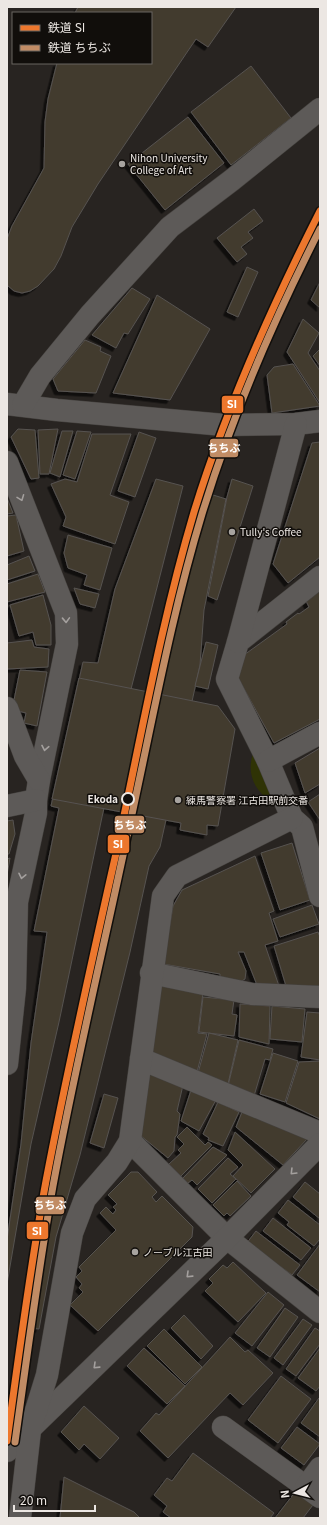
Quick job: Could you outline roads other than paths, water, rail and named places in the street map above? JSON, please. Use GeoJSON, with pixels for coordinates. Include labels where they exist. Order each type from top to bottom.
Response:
{"type":"FeatureCollection","features":[{"type":"Feature","properties":{"kind":"street"},"geometry":{"type":"LineString","coordinates":[[15,404],[90,315],[170,227],[232,180],[320,109]]}},
{"type":"Feature","properties":{"kind":"street"},"geometry":{"type":"LineString","coordinates":[[15,404],[58,410],[224,425],[296,424],[320,421]]}},
{"type":"Feature","properties":{"kind":"street"},"geometry":{"type":"LineString","coordinates":[[296,424],[227,679],[268,761],[292,818],[302,827],[320,896]]}},
{"type":"Feature","properties":{"kind":"street"},"geometry":{"type":"LineString","coordinates":[[7,1064],[11,974],[17,902],[36,813],[37,790],[67,644],[66,613],[8,466]]}},
{"type":"Feature","properties":{"kind":"street"},"geometry":{"type":"LineString","coordinates":[[238,642],[320,577]]}},
{"type":"Feature","properties":{"kind":"street"},"geometry":{"type":"LineString","coordinates":[[7,708],[37,790]]}},
{"type":"Feature","properties":{"kind":"street"},"geometry":{"type":"LineString","coordinates":[[268,761],[320,733]]}},
{"type":"Feature","properties":{"kind":"street"},"geometry":{"type":"LineString","coordinates":[[7,806],[37,790]]}},
{"type":"Feature","properties":{"kind":"street"},"geometry":{"type":"LineString","coordinates":[[20,1518],[30,1430],[47,1375],[72,1233],[86,1199],[117,1162],[130,1141],[163,896],[177,876],[292,818]]}},
{"type":"Feature","properties":{"kind":"street"},"geometry":{"type":"LineString","coordinates":[[152,973],[252,994],[320,997]]}},
{"type":"Feature","properties":{"kind":"street"},"geometry":{"type":"LineString","coordinates":[[141,1059],[320,1133]]}},
{"type":"Feature","properties":{"kind":"street"},"geometry":{"type":"LineString","coordinates":[[130,1141],[227,1238],[320,1312]]}},
{"type":"Feature","properties":{"kind":"street"},"geometry":{"type":"LineString","coordinates":[[7,1451],[227,1238],[320,1144]]}},
{"type":"Feature","properties":{"kind":"street"},"geometry":{"type":"LineString","coordinates":[[223,1427],[313,1492],[320,1468]]}},
{"type":"Feature","properties":{"kind":"rail line","name":"SI"},"geometry":{"type":"LineString","coordinates":[[7,1441],[35,1246],[54,1139],[171,596],[194,512],[220,435],[267,321],[320,211]]}},
{"type":"Feature","properties":{"kind":"rail line","name":"ちちぶ"},"geometry":{"type":"LineString","coordinates":[[15,1442],[42,1250],[61,1143],[160,679],[190,555],[214,477],[240,405],[270,334],[320,229]]}},
{"type":"Feature","properties":{"kind":"place","name":"Nihon University College of Art"},"geometry":{"type":"Point","coordinates":[122,164]}},
{"type":"Feature","properties":{"kind":"place","name":"Tully's Coffee"},"geometry":{"type":"Point","coordinates":[232,532]}},
{"type":"Feature","properties":{"kind":"place","name":"Ekoda"},"geometry":{"type":"Point","coordinates":[128,799]}},
{"type":"Feature","properties":{"kind":"place","name":"練馬警察署 江古田駅前交番"},"geometry":{"type":"Point","coordinates":[178,800]}},
{"type":"Feature","properties":{"kind":"place","name":"ノーブル江古田"},"geometry":{"type":"Point","coordinates":[135,1252]}}]}
